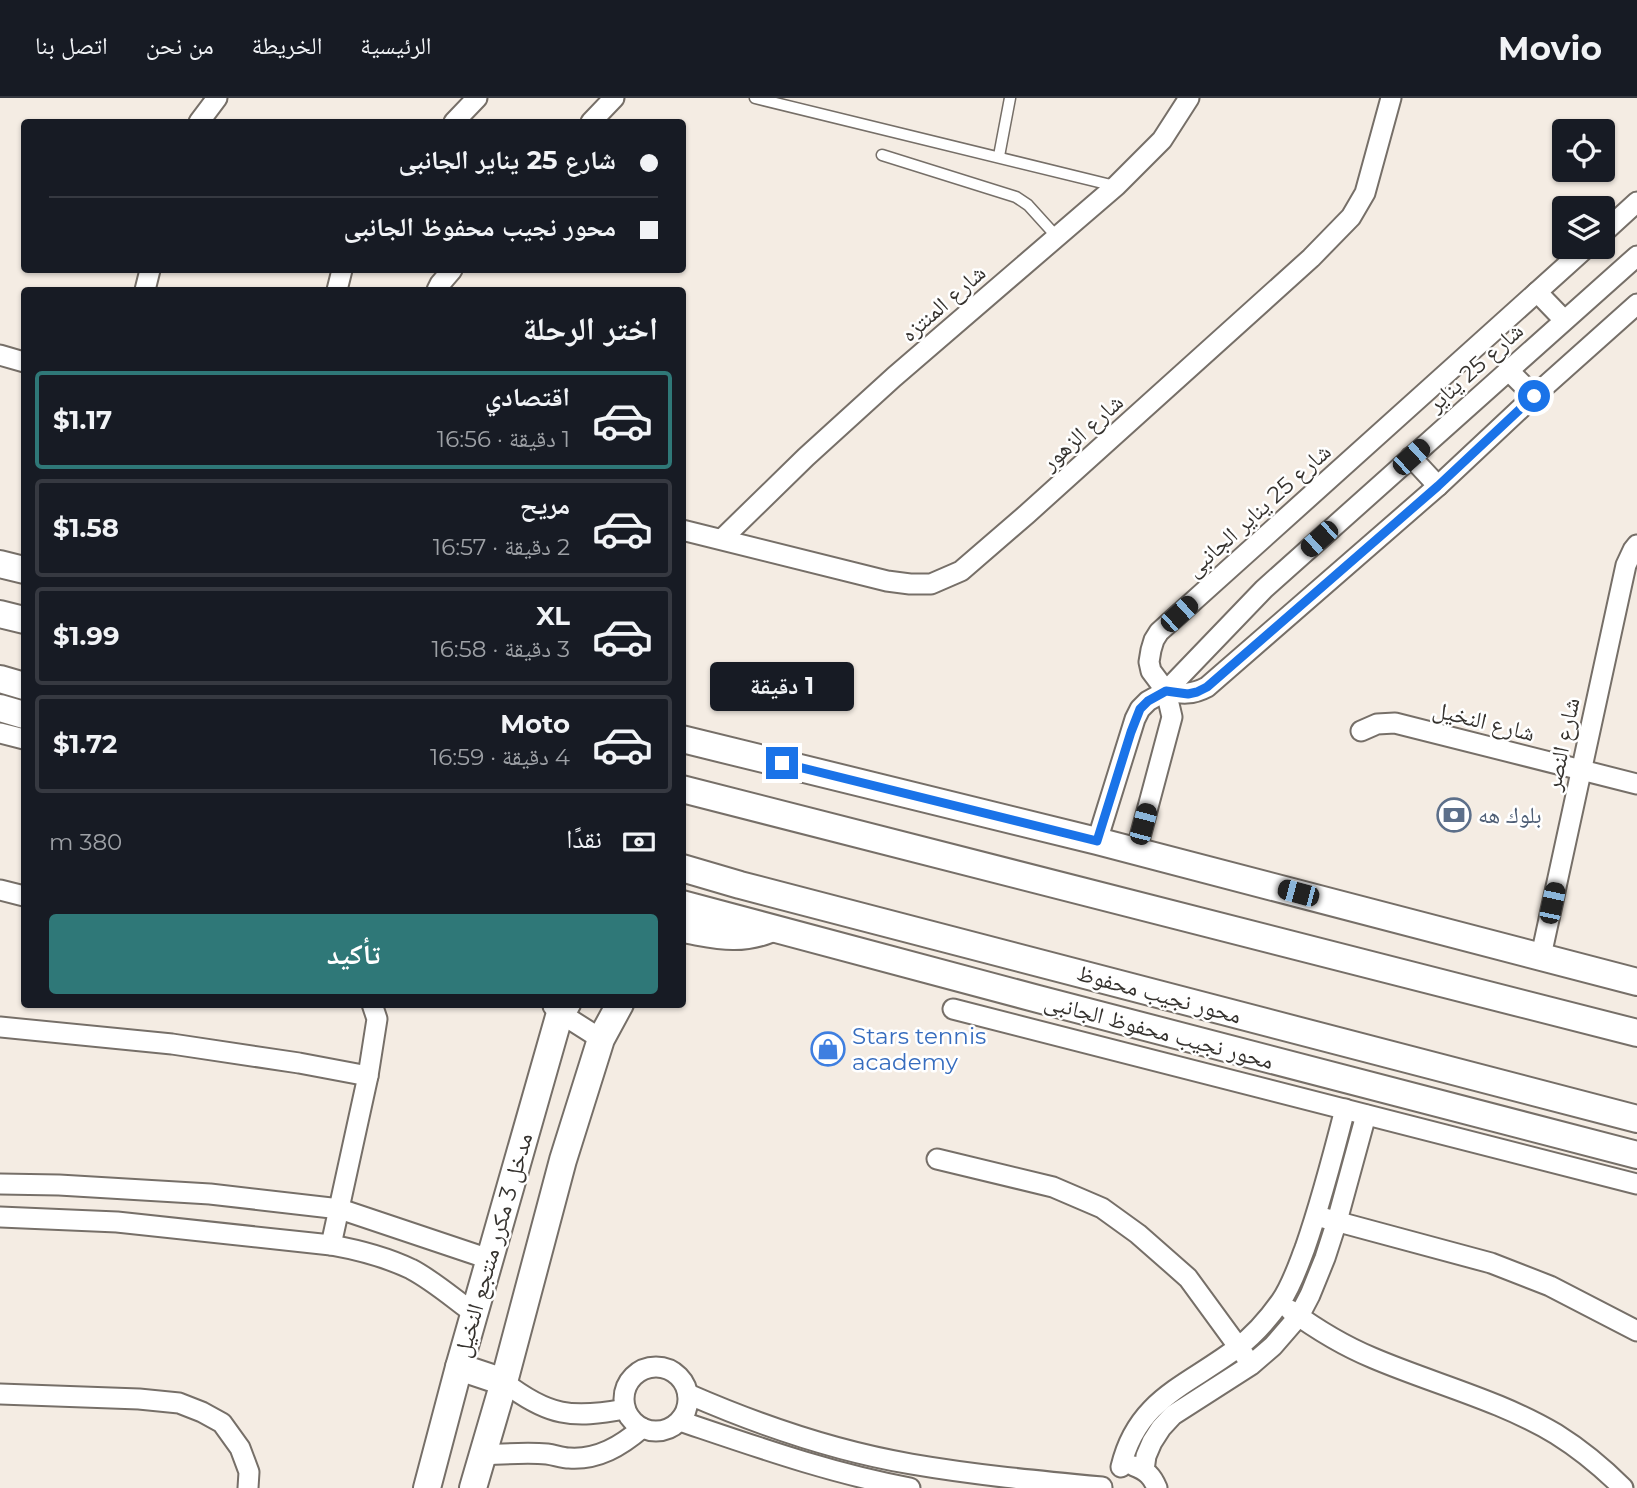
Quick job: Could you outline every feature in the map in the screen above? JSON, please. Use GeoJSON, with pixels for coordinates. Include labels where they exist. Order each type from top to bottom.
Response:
{"type":"FeatureCollection","features":[{"type":"Feature","properties":{"kind":"street"},"geometry":{"type":"LineString","coordinates":[[201,119],[217,98]]}},
{"type":"Feature","properties":{"kind":"street"},"geometry":{"type":"LineString","coordinates":[[457,119],[477,98]]}},
{"type":"Feature","properties":{"kind":"street"},"geometry":{"type":"LineString","coordinates":[[594,119],[614,98]]}},
{"type":"Feature","properties":{"kind":"street","name":"شارع المنتزه"},"geometry":{"type":"LineString","coordinates":[[722,539],[894,377],[1116,186],[1162,141],[1189,98]]}},
{"type":"Feature","properties":{"kind":"street","name":"شارع الزهور"},"geometry":{"type":"LineString","coordinates":[[686,531],[910,584],[931,584],[961,571],[1311,258],[1351,217],[1365,193],[1391,98]]}},
{"type":"Feature","properties":{"kind":"street"},"geometry":{"type":"LineString","coordinates":[[1615,222],[1637,202]]}},
{"type":"Feature","properties":{"kind":"street","name":"شارع 25 يناير"},"geometry":{"type":"LineString","coordinates":[[1097,841],[1140,709],[1166,691],[1264,589],[1637,256]]}},
{"type":"Feature","properties":{"kind":"street","name":"شارع 25 يناير الجانبى"},"geometry":{"type":"LineString","coordinates":[[1166,691],[1151,671],[1149,662],[1154,640],[1159,632],[1574,259]]}},
{"type":"Feature","properties":{"kind":"street"},"geometry":{"type":"LineString","coordinates":[[1537,292],[1564,320]]}},
{"type":"Feature","properties":{"kind":"street"},"geometry":{"type":"LineString","coordinates":[[1136,852],[1172,718],[1166,691],[1188,694],[1207,687],[1438,486],[1637,304]]}},
{"type":"Feature","properties":{"kind":"street"},"geometry":{"type":"LineString","coordinates":[[0,355],[21,361]]}},
{"type":"Feature","properties":{"kind":"street"},"geometry":{"type":"LineString","coordinates":[[1508,370],[1534,396]]}},
{"type":"Feature","properties":{"kind":"street"},"geometry":{"type":"LineString","coordinates":[[1411,457],[1438,486]]}},
{"type":"Feature","properties":{"kind":"street","name":"شارع النصر"},"geometry":{"type":"LineString","coordinates":[[1541,956],[1626,565],[1637,545]]}},
{"type":"Feature","properties":{"kind":"street"},"geometry":{"type":"LineString","coordinates":[[0,564],[21,569]]}},
{"type":"Feature","properties":{"kind":"street"},"geometry":{"type":"LineString","coordinates":[[0,614],[21,619]]}},
{"type":"Feature","properties":{"kind":"street"},"geometry":{"type":"LineString","coordinates":[[0,679],[21,684]]}},
{"type":"Feature","properties":{"kind":"street"},"geometry":{"type":"LineString","coordinates":[[0,708],[21,714]]}},
{"type":"Feature","properties":{"kind":"street","name":"شارع النخيل"},"geometry":{"type":"LineString","coordinates":[[1361,731],[1377,724],[1395,723],[1637,785]]}},
{"type":"Feature","properties":{"kind":"street"},"geometry":{"type":"LineString","coordinates":[[0,733],[21,738]]}},
{"type":"Feature","properties":{"kind":"street"},"geometry":{"type":"LineString","coordinates":[[686,740],[1097,841],[1637,982]]}},
{"type":"Feature","properties":{"kind":"street"},"geometry":{"type":"LineString","coordinates":[[686,790],[1637,1033]]}},
{"type":"Feature","properties":{"kind":"street","name":"محور نجيب محفوظ"},"geometry":{"type":"LineString","coordinates":[[686,869],[1637,1119]]}},
{"type":"Feature","properties":{"kind":"street"},"geometry":{"type":"LineString","coordinates":[[0,890],[21,895]]}},
{"type":"Feature","properties":{"kind":"street","name":"محور نجيب محفوظ الجانبى"},"geometry":{"type":"LineString","coordinates":[[686,905],[1637,1155]]}},
{"type":"Feature","properties":{"kind":"street"},"geometry":{"type":"LineString","coordinates":[[686,930],[738,937],[772,928]]}},
{"type":"Feature","properties":{"kind":"street"},"geometry":{"type":"LineString","coordinates":[[1038,999],[1048,965]]}},
{"type":"Feature","properties":{"kind":"street"},"geometry":{"type":"LineString","coordinates":[[331,1245],[368,1076],[377,1019],[373,1008]]}},
{"type":"Feature","properties":{"kind":"street","name":"مدخل 3 مكرر منتجع النخيل"},"geometry":{"type":"LineString","coordinates":[[427,1488],[559,1008]]}},
{"type":"Feature","properties":{"kind":"street"},"geometry":{"type":"LineString","coordinates":[[560,1008],[601,1039]]}},
{"type":"Feature","properties":{"kind":"street"},"geometry":{"type":"LineString","coordinates":[[473,1488],[563,1160],[601,1039],[618,1008]]}},
{"type":"Feature","properties":{"kind":"street"},"geometry":{"type":"LineString","coordinates":[[953,1009],[1637,1184]]}},
{"type":"Feature","properties":{"kind":"street"},"geometry":{"type":"LineString","coordinates":[[0,1027],[185,1046],[368,1076]]}},
{"type":"Feature","properties":{"kind":"street"},"geometry":{"type":"LineString","coordinates":[[1121,1467],[1131,1436],[1149,1411],[1162,1399],[1238,1347],[1280,1302],[1299,1265],[1317,1215],[1345,1109]]}},
{"type":"Feature","properties":{"kind":"street"},"geometry":{"type":"LineString","coordinates":[[1144,1469],[1152,1442],[1173,1415],[1251,1365],[1273,1346],[1299,1316],[1320,1270],[1337,1221],[1366,1115]]}},
{"type":"Feature","properties":{"kind":"street"},"geometry":{"type":"LineString","coordinates":[[937,1159],[1053,1187],[1102,1208],[1138,1234],[1188,1278],[1251,1365]]}},
{"type":"Feature","properties":{"kind":"street"},"geometry":{"type":"LineString","coordinates":[[0,1184],[210,1194],[340,1209],[489,1259]]}},
{"type":"Feature","properties":{"kind":"street"},"geometry":{"type":"LineString","coordinates":[[1317,1215],[1491,1263],[1550,1286],[1637,1331]]}},
{"type":"Feature","properties":{"kind":"street"},"geometry":{"type":"LineString","coordinates":[[0,1217],[117,1223],[331,1245],[362,1251],[410,1269],[475,1314]]}},
{"type":"Feature","properties":{"kind":"street"},"geometry":{"type":"LineString","coordinates":[[1280,1302],[1327,1334],[1362,1353],[1486,1401],[1556,1434],[1587,1456],[1623,1488]]}},
{"type":"Feature","properties":{"kind":"street"},"geometry":{"type":"LineString","coordinates":[[459,1367],[504,1382],[545,1407],[562,1413],[574,1415],[625,1409]]}},
{"type":"Feature","properties":{"kind":"street"},"geometry":{"type":"LineString","coordinates":[[655,1367],[676,1374],[684,1383],[688,1394],[688,1404],[680,1421],[662,1431],[642,1428],[629,1417],[625,1409],[627,1386],[634,1376],[655,1367]]}},
{"type":"Feature","properties":{"kind":"street"},"geometry":{"type":"LineString","coordinates":[[0,1394],[179,1403],[222,1423],[240,1448],[249,1472],[248,1488]]}},
{"type":"Feature","properties":{"kind":"street"},"geometry":{"type":"LineString","coordinates":[[688,1394],[776,1429],[909,1464],[1102,1487],[1113,1471],[1133,1466],[1144,1469],[1157,1488]]}},
{"type":"Feature","properties":{"kind":"street"},"geometry":{"type":"LineString","coordinates":[[680,1421],[781,1456],[910,1488]]}},
{"type":"Feature","properties":{"kind":"street"},"geometry":{"type":"LineString","coordinates":[[438,1447],[482,1455],[549,1454],[583,1458],[611,1450],[642,1428]]}},
{"type":"Feature","properties":{"kind":"lane"},"geometry":{"type":"LineString","coordinates":[[755,98],[1116,186]]}},
{"type":"Feature","properties":{"kind":"lane"},"geometry":{"type":"LineString","coordinates":[[999,156],[1010,98]]}},
{"type":"Feature","properties":{"kind":"lane"},"geometry":{"type":"LineString","coordinates":[[882,155],[1016,197],[1028,205],[1058,237]]}},
{"type":"Feature","properties":{"kind":"place","name":"بلوك هه"},"geometry":{"type":"Point","coordinates":[1454,815]}},
{"type":"Feature","properties":{"kind":"place","name":"Stars tennis academy"},"geometry":{"type":"Point","coordinates":[828,1049]}},
{"type":"Feature","properties":{"kind":"route"},"geometry":{"type":"LineString","coordinates":[[782,763],[1097,841],[1140,709],[1166,691],[1188,694],[1207,687],[1438,486],[1534,396]]}}]}
